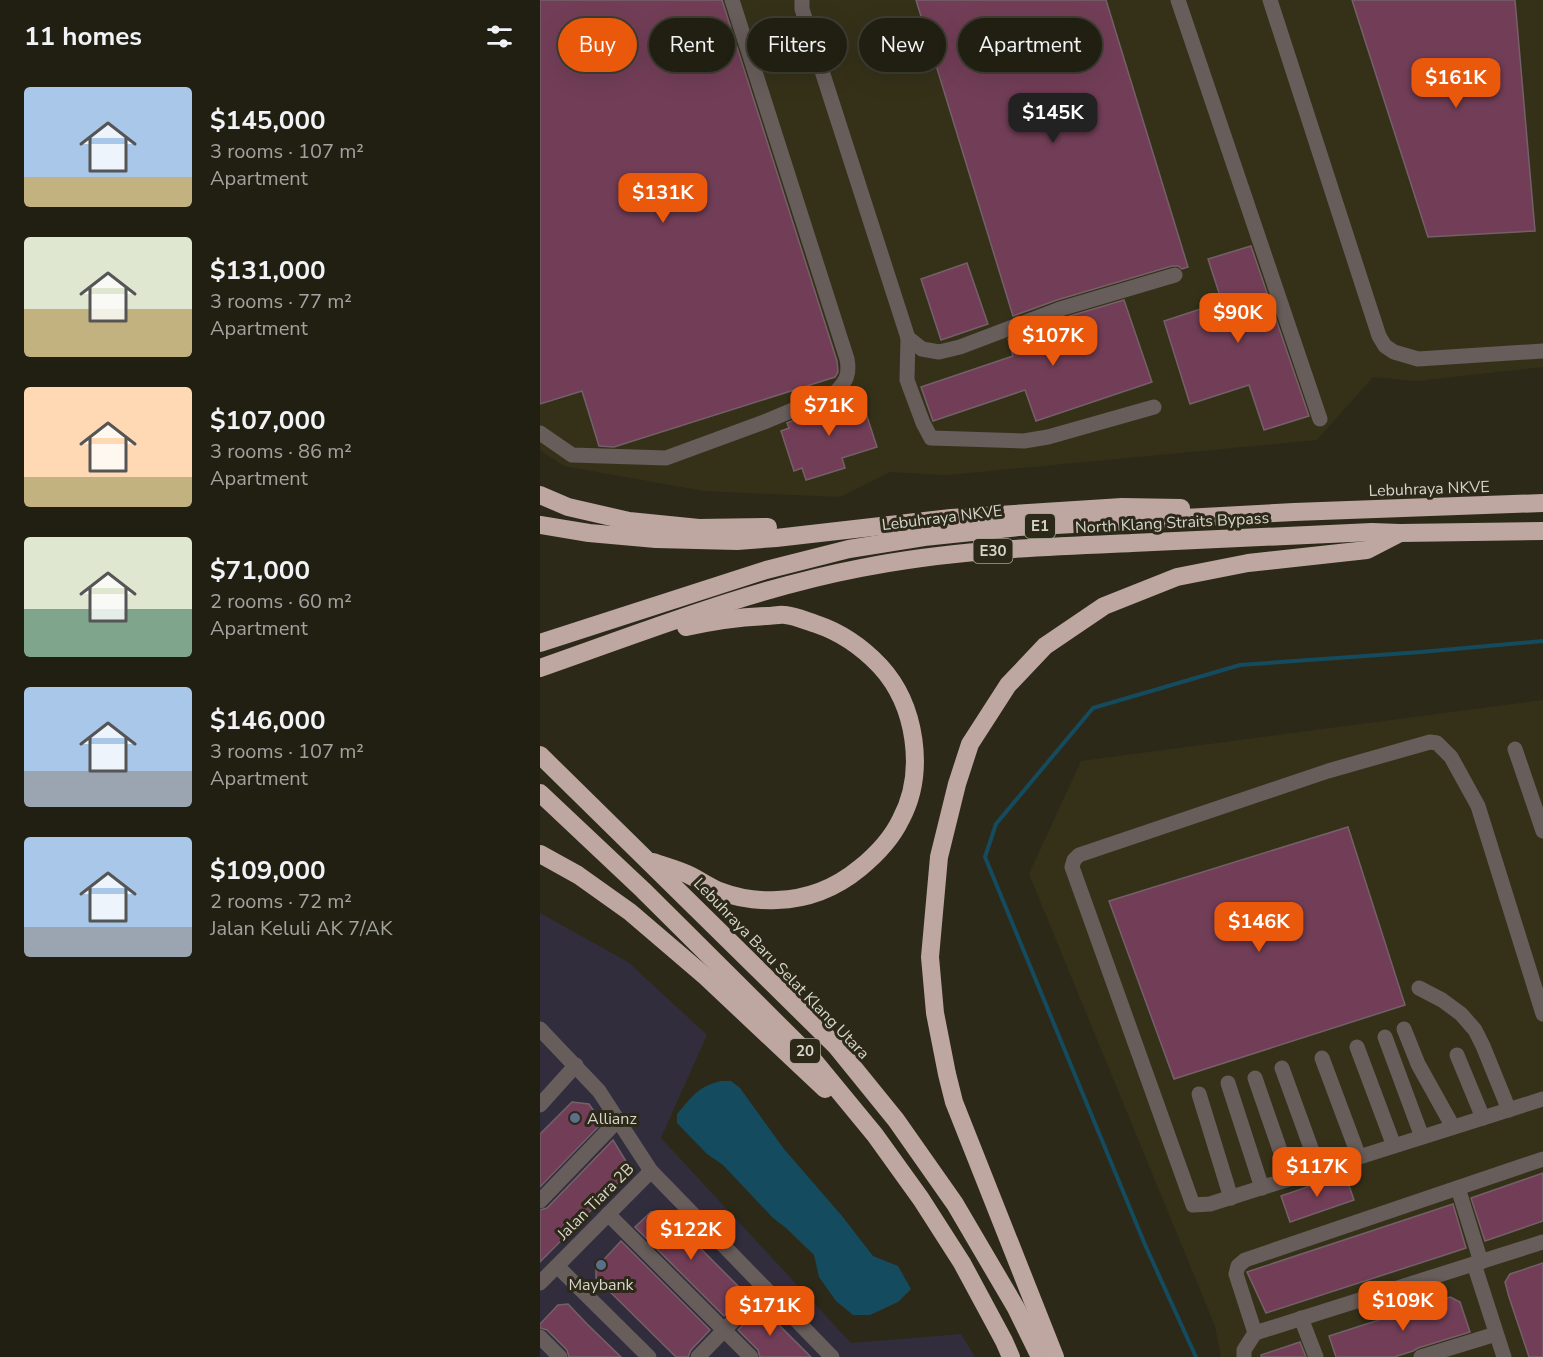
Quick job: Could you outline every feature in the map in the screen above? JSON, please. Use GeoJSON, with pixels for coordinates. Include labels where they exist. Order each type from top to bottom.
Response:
{"type":"FeatureCollection","features":[{"type":"Feature","properties":{"kind":"highway"},"geometry":{"type":"LineString","coordinates":[[540,495],[568,507],[629,521],[699,528],[896,525]]}},
{"type":"Feature","properties":{"kind":"highway","name":"Lebuhraya NKVE"},"geometry":{"type":"LineString","coordinates":[[546,641],[766,570],[849,549],[924,537],[984,530],[1294,512],[1543,503]]}},
{"type":"Feature","properties":{"kind":"highway"},"geometry":{"type":"LineString","coordinates":[[540,525],[589,533],[656,539],[737,541],[951,518],[1122,507],[1294,512]]}},
{"type":"Feature","properties":{"kind":"highway","name":"North Klang Straits Bypass"},"geometry":{"type":"LineString","coordinates":[[600,647],[789,584],[863,567],[955,553],[1372,532],[1543,531]]}},
{"type":"Feature","properties":{"kind":"highway"},"geometry":{"type":"LineString","coordinates":[[1055,1357],[954,1102],[935,1014],[930,957],[939,858],[957,784],[970,744],[1008,685],[1045,646],[1104,606],[1177,577],[1248,563],[1367,550],[1400,533]]}},
{"type":"Feature","properties":{"kind":"highway"},"geometry":{"type":"LineString","coordinates":[[600,647],[690,626],[759,616],[785,615],[831,629],[870,657],[881,667],[898,693],[911,729],[915,750],[915,770],[908,804],[902,819],[868,862],[834,886],[794,899],[759,900],[722,892],[688,874],[648,861]]}},
{"type":"Feature","properties":{"kind":"highway","name":"E30"},"geometry":{"type":"LineString","coordinates":[[540,668],[600,647]]}},
{"type":"Feature","properties":{"kind":"highway","name":"Lebuhraya Baru Selat Klang Utara"},"geometry":{"type":"LineString","coordinates":[[540,755],[836,1046],[896,1120],[955,1204],[1016,1308],[1040,1357]]}},
{"type":"Feature","properties":{"kind":"highway","name":"20"},"geometry":{"type":"LineString","coordinates":[[540,793],[643,890],[810,1056],[875,1135],[921,1198],[962,1263],[1011,1357]]}},
{"type":"Feature","properties":{"kind":"highway"},"geometry":{"type":"LineString","coordinates":[[540,854],[578,876],[630,912],[706,977],[875,1135]]}},
{"type":"Feature","properties":{"kind":"street"},"geometry":{"type":"LineString","coordinates":[[540,433],[572,455],[666,458],[764,422],[836,392],[844,383],[849,371],[847,359],[732,0]]}},
{"type":"Feature","properties":{"kind":"street"},"geometry":{"type":"LineString","coordinates":[[802,0],[802,9],[908,338],[907,380],[931,438],[1024,441],[1048,437],[1154,407]]}},
{"type":"Feature","properties":{"kind":"street"},"geometry":{"type":"LineString","coordinates":[[1179,0],[1320,419]]}},
{"type":"Feature","properties":{"kind":"street"},"geometry":{"type":"LineString","coordinates":[[1270,0],[1379,336],[1385,346],[1394,352],[1418,360],[1543,351]]}},
{"type":"Feature","properties":{"kind":"street"},"geometry":{"type":"LineString","coordinates":[[908,338],[922,349],[939,352],[960,347],[1060,309],[1175,275]]}},
{"type":"Feature","properties":{"kind":"street"},"geometry":{"type":"LineString","coordinates":[[1543,1014],[1478,806],[1451,757],[1437,743],[1430,742],[1328,771],[1079,855],[1074,860],[1072,867],[1193,1205],[1210,1204],[1231,1198],[1543,1099]]}},
{"type":"Feature","properties":{"kind":"street"},"geometry":{"type":"LineString","coordinates":[[1515,749],[1543,831]]}},
{"type":"Feature","properties":{"kind":"street"},"geometry":{"type":"LineString","coordinates":[[1419,988],[1442,1000],[1461,1014],[1475,1030],[1509,1110]]}},
{"type":"Feature","properties":{"kind":"street"},"geometry":{"type":"LineString","coordinates":[[540,1029],[599,1091],[651,1171],[832,1357]]}},
{"type":"Feature","properties":{"kind":"street"},"geometry":{"type":"LineString","coordinates":[[1404,1029],[1418,1064],[1453,1127]]}},
{"type":"Feature","properties":{"kind":"street"},"geometry":{"type":"LineString","coordinates":[[1385,1037],[1422,1137]]}},
{"type":"Feature","properties":{"kind":"street"},"geometry":{"type":"LineString","coordinates":[[1357,1047],[1394,1146]]}},
{"type":"Feature","properties":{"kind":"street"},"geometry":{"type":"LineString","coordinates":[[1457,1055],[1483,1118]]}},
{"type":"Feature","properties":{"kind":"street"},"geometry":{"type":"LineString","coordinates":[[1322,1058],[1359,1157]]}},
{"type":"Feature","properties":{"kind":"street"},"geometry":{"type":"LineString","coordinates":[[540,1105],[576,1065]]}},
{"type":"Feature","properties":{"kind":"street"},"geometry":{"type":"LineString","coordinates":[[1282,1068],[1319,1170]]}},
{"type":"Feature","properties":{"kind":"street"},"geometry":{"type":"LineString","coordinates":[[1255,1078],[1290,1179]]}},
{"type":"Feature","properties":{"kind":"street"},"geometry":{"type":"LineString","coordinates":[[1228,1083],[1262,1188]]}},
{"type":"Feature","properties":{"kind":"street"},"geometry":{"type":"LineString","coordinates":[[1199,1094],[1231,1198]]}},
{"type":"Feature","properties":{"kind":"street"},"geometry":{"type":"LineString","coordinates":[[540,1201],[618,1120]]}},
{"type":"Feature","properties":{"kind":"street"},"geometry":{"type":"LineString","coordinates":[[1255,1333],[1236,1274],[1238,1266],[1245,1260],[1543,1159]]}},
{"type":"Feature","properties":{"kind":"street","name":"Jalan Tiara 2B"},"geometry":{"type":"LineString","coordinates":[[540,1283],[651,1171]]}},
{"type":"Feature","properties":{"kind":"street"},"geometry":{"type":"LineString","coordinates":[[1458,1188],[1504,1357]]}},
{"type":"Feature","properties":{"kind":"street"},"geometry":{"type":"LineString","coordinates":[[608,1214],[751,1357]]}},
{"type":"Feature","properties":{"kind":"street"},"geometry":{"type":"LineString","coordinates":[[1244,1357],[1244,1350],[1255,1333],[1543,1242]]}},
{"type":"Feature","properties":{"kind":"street"},"geometry":{"type":"LineString","coordinates":[[557,1266],[649,1357]]}},
{"type":"Feature","properties":{"kind":"street"},"geometry":{"type":"LineString","coordinates":[[698,1357],[765,1288]]}},
{"type":"Feature","properties":{"kind":"street"},"geometry":{"type":"LineString","coordinates":[[1301,1318],[1316,1357]]}},
{"type":"Feature","properties":{"kind":"street"},"geometry":{"type":"LineString","coordinates":[[1421,1357],[1496,1334]]}},
{"type":"Feature","properties":{"kind":"street"},"geometry":{"type":"LineString","coordinates":[[540,1337],[560,1357]]}},
{"type":"Feature","properties":{"kind":"shaded area"},"geometry":{"type":"Polygon","coordinates":[[[540,0],[1543,0],[1543,367],[1416,381],[1373,377],[1317,440],[948,475],[890,472],[840,497],[704,491],[564,466],[540,450],[540,0]]]}},
{"type":"Feature","properties":{"kind":"shaded area"},"geometry":{"type":"Polygon","coordinates":[[[1543,700],[1543,1357],[1221,1357],[1215,1326],[1029,874],[1081,761],[1543,700]]]}},
{"type":"Feature","properties":{"kind":"shaded area"},"geometry":{"type":"Polygon","coordinates":[[[540,913],[628,962],[707,1035],[661,1138],[851,1343],[961,1334],[975,1357],[540,1357],[540,913]]]}},
{"type":"Feature","properties":{"kind":"water"},"geometry":{"type":"Polygon","coordinates":[[[721,1081],[731,1081],[740,1088],[784,1149],[873,1256],[898,1266],[911,1289],[898,1302],[870,1315],[853,1315],[836,1301],[819,1277],[814,1255],[773,1218],[723,1165],[707,1154],[677,1123],[677,1114],[696,1093],[721,1081]]]}},
{"type":"Feature","properties":{"kind":"building"},"geometry":{"type":"Polygon","coordinates":[[[540,0],[722,0],[728,18],[649,18],[649,72],[735,72],[735,41],[837,361],[838,372],[835,377],[614,447],[599,446],[582,391],[540,404],[540,0]]]}},
{"type":"Feature","properties":{"kind":"building"},"geometry":{"type":"Polygon","coordinates":[[[916,0],[1106,0],[1188,267],[1182,269],[1172,266],[1057,300],[1013,316],[938,72],[946,72],[946,18],[922,18],[916,0]]]}},
{"type":"Feature","properties":{"kind":"building"},"geometry":{"type":"Polygon","coordinates":[[[1352,0],[1515,0],[1535,231],[1428,237],[1352,0]]]}},
{"type":"Feature","properties":{"kind":"building"},"geometry":{"type":"Polygon","coordinates":[[[1251,246],[1309,416],[1264,430],[1249,385],[1190,404],[1164,321],[1222,302],[1208,259],[1251,246]]]}},
{"type":"Feature","properties":{"kind":"building"},"geometry":{"type":"Polygon","coordinates":[[[967,263],[988,324],[941,340],[921,279],[967,263]]]}},
{"type":"Feature","properties":{"kind":"building"},"geometry":{"type":"Polygon","coordinates":[[[1124,300],[1152,382],[1036,421],[1025,390],[933,421],[921,387],[1013,356],[1008,339],[1063,318],[1124,300]]]}},
{"type":"Feature","properties":{"kind":"building"},"geometry":{"type":"Polygon","coordinates":[[[859,392],[877,447],[842,458],[845,468],[806,480],[802,468],[794,471],[781,431],[789,428],[787,423],[859,392]]]}},
{"type":"Feature","properties":{"kind":"building"},"geometry":{"type":"Polygon","coordinates":[[[1348,827],[1405,1005],[1174,1079],[1109,901],[1348,827]]]}},
{"type":"Feature","properties":{"kind":"building"},"geometry":{"type":"Polygon","coordinates":[[[572,1102],[589,1104],[602,1123],[540,1187],[540,1134],[572,1102]]]}},
{"type":"Feature","properties":{"kind":"building"},"geometry":{"type":"Polygon","coordinates":[[[613,1140],[627,1163],[626,1175],[540,1262],[540,1210],[547,1208],[613,1140]]]}},
{"type":"Feature","properties":{"kind":"building"},"geometry":{"type":"Polygon","coordinates":[[[1543,1173],[1543,1221],[1485,1241],[1471,1198],[1543,1173]]]}},
{"type":"Feature","properties":{"kind":"building"},"geometry":{"type":"Polygon","coordinates":[[[1345,1174],[1354,1200],[1290,1222],[1281,1196],[1345,1174]]]}},
{"type":"Feature","properties":{"kind":"building"},"geometry":{"type":"Polygon","coordinates":[[[1453,1204],[1466,1248],[1451,1253],[1266,1313],[1247,1272],[1453,1204]]]}},
{"type":"Feature","properties":{"kind":"building"},"geometry":{"type":"Polygon","coordinates":[[[663,1211],[746,1294],[724,1316],[635,1227],[651,1212],[663,1211]]]}},
{"type":"Feature","properties":{"kind":"building"},"geometry":{"type":"Polygon","coordinates":[[[621,1241],[710,1330],[691,1350],[688,1357],[676,1357],[596,1278],[596,1268],[621,1241]]]}},
{"type":"Feature","properties":{"kind":"building"},"geometry":{"type":"Polygon","coordinates":[[[1543,1263],[1543,1357],[1529,1357],[1505,1282],[1510,1274],[1543,1263]]]}},
{"type":"Feature","properties":{"kind":"building"},"geometry":{"type":"Polygon","coordinates":[[[1450,1297],[1460,1302],[1470,1332],[1394,1357],[1336,1357],[1329,1336],[1450,1297]]]}},
{"type":"Feature","properties":{"kind":"building"},"geometry":{"type":"Polygon","coordinates":[[[568,1304],[621,1357],[569,1357],[567,1350],[547,1330],[540,1328],[540,1324],[558,1305],[568,1304]]]}},
{"type":"Feature","properties":{"kind":"building"},"geometry":{"type":"Polygon","coordinates":[[[760,1307],[811,1357],[760,1357],[758,1350],[738,1330],[760,1307]]]}},
{"type":"Feature","properties":{"kind":"building"},"geometry":{"type":"Polygon","coordinates":[[[1300,1342],[1306,1357],[1261,1357],[1261,1355],[1300,1342]]]}},
{"type":"Feature","properties":{"kind":"waterway"},"geometry":{"type":"LineString","coordinates":[[1196,1357],[1146,1247],[985,857],[996,824],[1093,708],[1240,665],[1543,641]]}},
{"type":"Feature","properties":{"kind":"place","name":"Allianz"},"geometry":{"type":"Point","coordinates":[575,1118]}},
{"type":"Feature","properties":{"kind":"place","name":"Maybank"},"geometry":{"type":"Point","coordinates":[601,1265]}}]}
